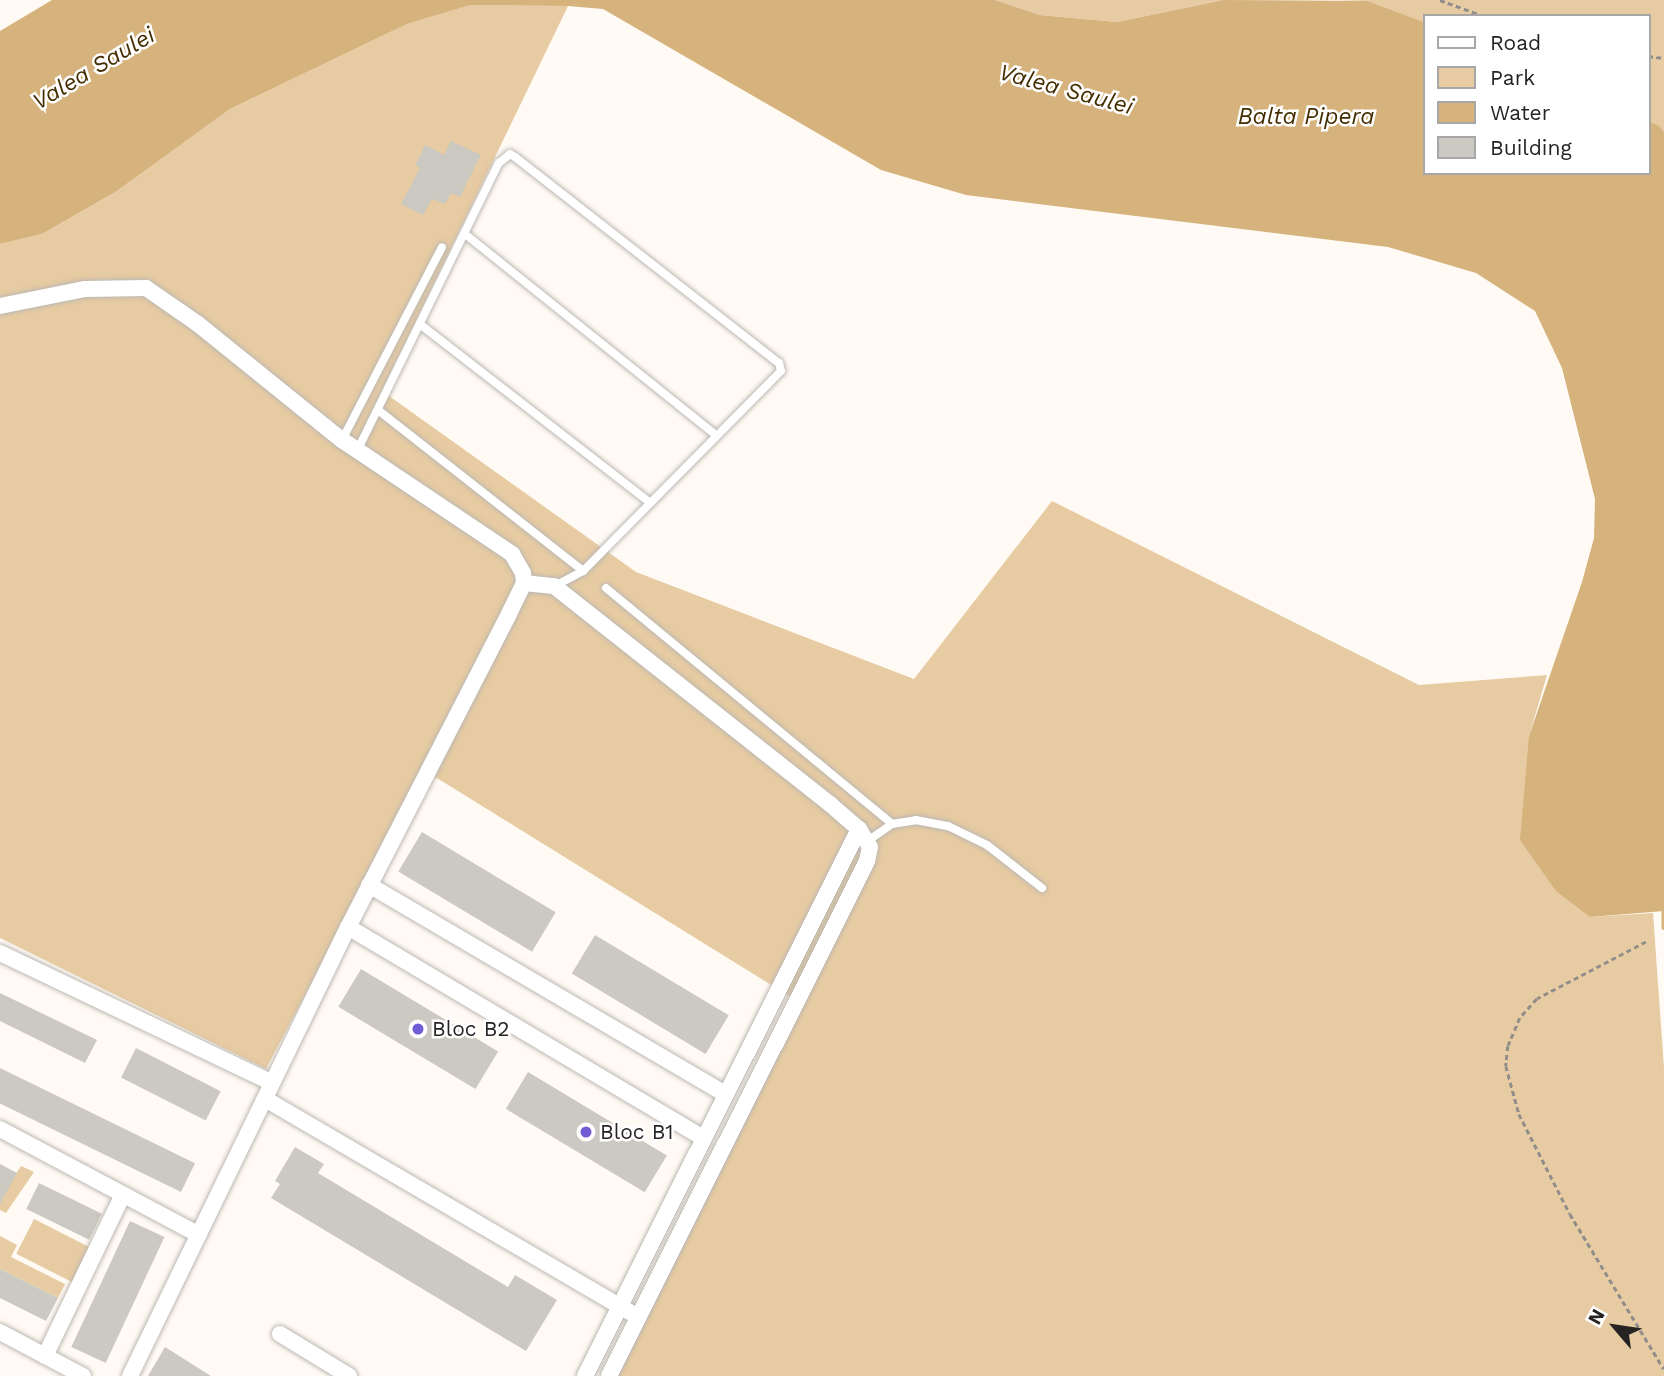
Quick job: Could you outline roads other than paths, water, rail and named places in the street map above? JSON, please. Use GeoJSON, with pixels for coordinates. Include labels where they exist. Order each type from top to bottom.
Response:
{"type":"FeatureCollection","features":[{"type":"Feature","properties":{"kind":"street"},"geometry":{"type":"LineString","coordinates":[[0,306],[85,289],[121,285],[146,288],[198,324],[342,440],[512,554],[520,564],[524,583],[348,927],[130,1376]]}},
{"type":"Feature","properties":{"kind":"street"},"geometry":{"type":"LineString","coordinates":[[524,583],[554,586],[864,835],[867,861],[609,1376]]}},
{"type":"Feature","properties":{"kind":"street"},"geometry":{"type":"LineString","coordinates":[[585,1376],[725,1094],[864,835]]}},
{"type":"Feature","properties":{"kind":"street"},"geometry":{"type":"LineString","coordinates":[[369,885],[725,1094]]}},
{"type":"Feature","properties":{"kind":"street"},"geometry":{"type":"LineString","coordinates":[[348,927],[703,1138]]}},
{"type":"Feature","properties":{"kind":"street"},"geometry":{"type":"LineString","coordinates":[[0,953],[272,1083]]}},
{"type":"Feature","properties":{"kind":"street"},"geometry":{"type":"LineString","coordinates":[[265,1099],[638,1317]]}},
{"type":"Feature","properties":{"kind":"street"},"geometry":{"type":"LineString","coordinates":[[0,1129],[199,1235]]}},
{"type":"Feature","properties":{"kind":"street"},"geometry":{"type":"LineString","coordinates":[[45,1356],[123,1195]]}},
{"type":"Feature","properties":{"kind":"street"},"geometry":{"type":"LineString","coordinates":[[0,1332],[83,1376]]}},
{"type":"Feature","properties":{"kind":"street"},"geometry":{"type":"LineString","coordinates":[[280,1334],[349,1376]]}},
{"type":"Feature","properties":{"kind":"lane"},"geometry":{"type":"LineString","coordinates":[[358,451],[499,163],[510,154],[779,363],[778,377],[716,435],[583,571],[554,586]]}},
{"type":"Feature","properties":{"kind":"lane"},"geometry":{"type":"LineString","coordinates":[[466,234],[716,435]]}},
{"type":"Feature","properties":{"kind":"lane"},"geometry":{"type":"LineString","coordinates":[[342,440],[442,247]]}},
{"type":"Feature","properties":{"kind":"lane"},"geometry":{"type":"LineString","coordinates":[[421,324],[649,502]]}},
{"type":"Feature","properties":{"kind":"lane"},"geometry":{"type":"LineString","coordinates":[[378,410],[583,571]]}},
{"type":"Feature","properties":{"kind":"lane"},"geometry":{"type":"LineString","coordinates":[[606,588],[892,824]]}},
{"type":"Feature","properties":{"kind":"lane"},"geometry":{"type":"LineString","coordinates":[[864,835],[892,824],[916,820],[969,835],[1042,888]]}},
{"type":"Feature","properties":{"kind":"water","name":"Balta Pipera"},"geometry":{"type":"Polygon","coordinates":[[[52,0],[995,0],[1040,15],[1117,22],[1223,0],[1368,1],[1422,21],[1422,175],[1650,175],[1650,122],[1659,126],[1664,132],[1664,911],[1590,917],[1556,891],[1520,840],[1529,736],[1582,582],[1594,538],[1595,499],[1562,368],[1535,311],[1476,273],[1388,247],[966,195],[881,170],[603,9],[568,6],[470,5],[407,24],[230,109],[117,191],[42,234],[0,244],[0,31],[52,0]]]}},
{"type":"Feature","properties":{"kind":"waterway","name":"Valea Saulei"},"geometry":{"type":"LineString","coordinates":[[1664,894],[1664,927]]}},
{"type":"Feature","properties":{"kind":"place","name":"Bloc B2"},"geometry":{"type":"Point","coordinates":[418,1029]}},
{"type":"Feature","properties":{"kind":"place","name":"Bloc B1"},"geometry":{"type":"Point","coordinates":[586,1132]}}]}
